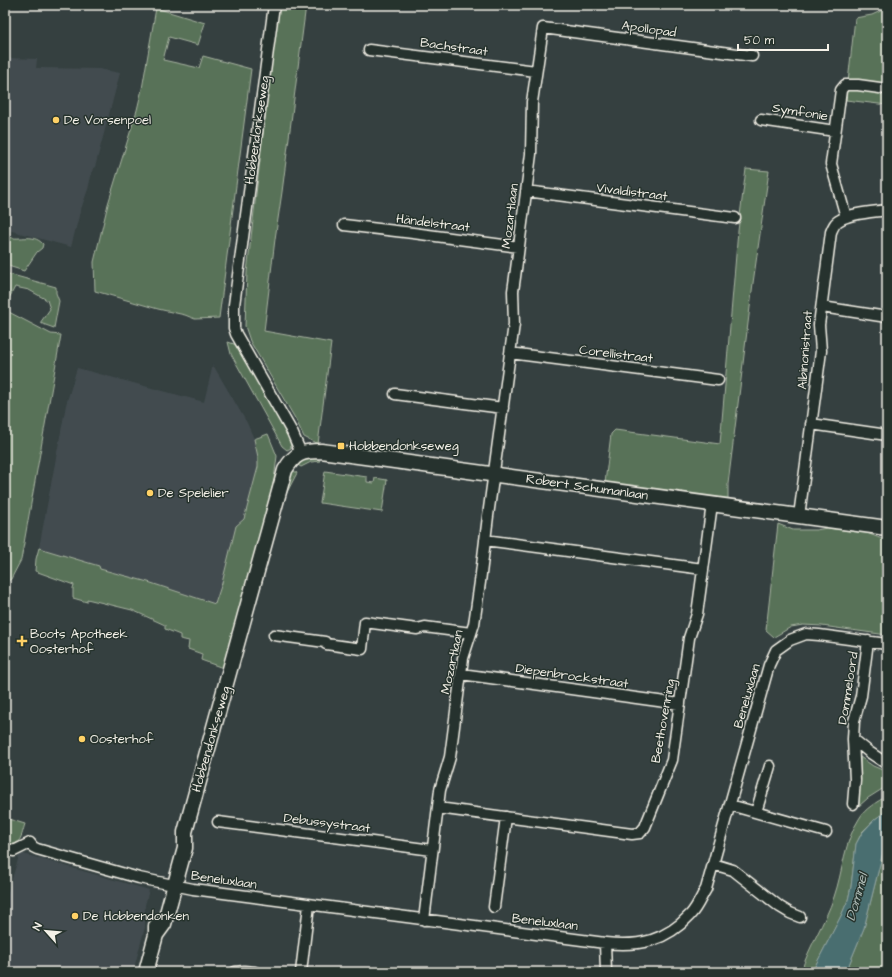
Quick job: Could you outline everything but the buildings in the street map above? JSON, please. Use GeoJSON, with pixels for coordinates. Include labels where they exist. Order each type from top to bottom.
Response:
{"type":"FeatureCollection","features":[{"type":"Feature","properties":{"kind":"street","name":"Hobbendonkseweg"},"geometry":{"type":"LineString","coordinates":[[146,972],[156,935],[156,921],[170,885],[177,845],[185,832],[285,470],[290,462],[301,453],[292,432],[234,328],[234,305],[274,5]]}},
{"type":"Feature","properties":{"kind":"street","name":"Apollopad"},"geometry":{"type":"LineString","coordinates":[[543,28],[752,56]]}},
{"type":"Feature","properties":{"kind":"street","name":"Mozartlaan"},"geometry":{"type":"LineString","coordinates":[[424,920],[440,790],[450,757],[461,674],[465,653],[474,624],[494,475],[514,324],[514,284],[531,154],[532,102],[543,28]]}},
{"type":"Feature","properties":{"kind":"street","name":"Bachstraat"},"geometry":{"type":"LineString","coordinates":[[369,50],[536,72]]}},
{"type":"Feature","properties":{"kind":"street"},"geometry":{"type":"LineString","coordinates":[[887,89],[858,85],[845,86],[841,90],[831,164],[846,217],[887,210]]}},
{"type":"Feature","properties":{"kind":"street","name":"Symfonie"},"geometry":{"type":"LineString","coordinates":[[761,120],[835,131]]}},
{"type":"Feature","properties":{"kind":"street","name":"Vivaldistraat"},"geometry":{"type":"LineString","coordinates":[[526,191],[735,218]]}},
{"type":"Feature","properties":{"kind":"street","name":"Albinonistraat"},"geometry":{"type":"LineString","coordinates":[[799,516],[821,351],[820,325],[831,232],[840,220],[846,217]]}},
{"type":"Feature","properties":{"kind":"street","name":"Händelstraat"},"geometry":{"type":"LineString","coordinates":[[344,225],[519,247]]}},
{"type":"Feature","properties":{"kind":"street"},"geometry":{"type":"LineString","coordinates":[[822,307],[887,317]]}},
{"type":"Feature","properties":{"kind":"street","name":"Corellistraat"},"geometry":{"type":"LineString","coordinates":[[510,353],[718,380]]}},
{"type":"Feature","properties":{"kind":"street"},"geometry":{"type":"LineString","coordinates":[[395,394],[502,408]]}},
{"type":"Feature","properties":{"kind":"street"},"geometry":{"type":"LineString","coordinates":[[811,424],[887,435]]}},
{"type":"Feature","properties":{"kind":"street","name":"Robert Schumanlaan"},"geometry":{"type":"LineString","coordinates":[[301,453],[321,451],[887,528]]}},
{"type":"Feature","properties":{"kind":"street","name":"Beethovenring"},"geometry":{"type":"LineString","coordinates":[[438,808],[632,834],[640,833],[645,826],[672,762],[689,638],[697,614],[712,504]]}},
{"type":"Feature","properties":{"kind":"street"},"geometry":{"type":"LineString","coordinates":[[485,540],[702,569]]}},
{"type":"Feature","properties":{"kind":"street"},"geometry":{"type":"LineString","coordinates":[[274,636],[325,642],[326,644],[362,649],[365,622],[417,629],[425,626],[471,633]]}},
{"type":"Feature","properties":{"kind":"street","name":"Beneluxlaan"},"geometry":{"type":"LineString","coordinates":[[5,848],[14,851],[30,842],[33,847],[37,849],[139,878],[193,889],[605,943],[622,945],[639,944],[660,938],[675,929],[691,914],[706,889],[769,665],[776,650],[790,640],[806,634],[887,644]]}},
{"type":"Feature","properties":{"kind":"street","name":"Dommeloord"},"geometry":{"type":"LineString","coordinates":[[853,804],[855,780],[853,739],[854,721],[860,696],[868,642]]}},
{"type":"Feature","properties":{"kind":"street","name":"Diepenbrockstraat"},"geometry":{"type":"LineString","coordinates":[[461,674],[680,704]]}},
{"type":"Feature","properties":{"kind":"street","name":"Dommeloord"},"geometry":{"type":"LineString","coordinates":[[853,739],[887,764]]}},
{"type":"Feature","properties":{"kind":"street"},"geometry":{"type":"LineString","coordinates":[[756,812],[770,766]]}},
{"type":"Feature","properties":{"kind":"street"},"geometry":{"type":"LineString","coordinates":[[730,805],[826,832]]}},
{"type":"Feature","properties":{"kind":"street"},"geometry":{"type":"LineString","coordinates":[[494,907],[506,817]]}},
{"type":"Feature","properties":{"kind":"street","name":"Debussystraat"},"geometry":{"type":"LineString","coordinates":[[218,822],[432,850]]}},
{"type":"Feature","properties":{"kind":"street"},"geometry":{"type":"LineString","coordinates":[[713,864],[733,870],[780,907],[800,917]]}},
{"type":"Feature","properties":{"kind":"street"},"geometry":{"type":"LineString","coordinates":[[301,972],[309,904]]}},
{"type":"Feature","properties":{"kind":"street"},"geometry":{"type":"LineString","coordinates":[[605,943],[606,972]]}},
{"type":"Feature","properties":{"kind":"street"},"geometry":{"type":"LineString","coordinates":[[235,972],[255,972]]}},
{"type":"Feature","properties":{"kind":"shaded area","name":"De Vorsenpoel"},"geometry":{"type":"Polygon","coordinates":[[[5,58],[37,59],[36,68],[99,69],[120,73],[95,167],[93,168],[71,247],[5,229],[5,58]]]}},
{"type":"Feature","properties":{"kind":"shaded area","name":"De Spelelier"},"geometry":{"type":"Polygon","coordinates":[[[213,365],[247,423],[254,439],[258,457],[258,467],[244,519],[236,526],[222,583],[215,604],[148,582],[100,569],[99,566],[39,548],[66,405],[77,368],[204,402],[213,365]]]}},
{"type":"Feature","properties":{"kind":"shaded area","name":"De Hobbendonken"},"geometry":{"type":"Polygon","coordinates":[[[20,853],[149,890],[145,905],[145,927],[133,972],[5,972],[5,902],[20,853]]]}},
{"type":"Feature","properties":{"kind":"green space"},"geometry":{"type":"Polygon","coordinates":[[[278,5],[306,5],[264,331],[331,343],[318,444],[304,437],[296,420],[250,341],[245,326],[247,272],[278,5]]]}},
{"type":"Feature","properties":{"kind":"green space"},"geometry":{"type":"Polygon","coordinates":[[[156,8],[205,23],[198,45],[169,37],[163,60],[199,68],[203,56],[251,69],[219,318],[195,319],[95,291],[94,262],[108,204],[137,110],[156,8]]]}},
{"type":"Feature","properties":{"kind":"green space"},"geometry":{"type":"Polygon","coordinates":[[[887,8],[887,105],[846,100],[855,18],[872,15],[887,8]]]}},
{"type":"Feature","properties":{"kind":"green space"},"geometry":{"type":"Polygon","coordinates":[[[746,169],[769,171],[753,283],[728,484],[728,502],[605,483],[611,434],[615,430],[720,444],[738,231],[746,169]]]}},
{"type":"Feature","properties":{"kind":"green space"},"geometry":{"type":"Polygon","coordinates":[[[5,236],[10,238],[30,238],[39,240],[43,244],[42,248],[37,252],[24,271],[5,265],[5,236]]]}},
{"type":"Feature","properties":{"kind":"green space"},"geometry":{"type":"Polygon","coordinates":[[[5,273],[56,287],[56,293],[59,301],[54,328],[40,323],[50,309],[47,300],[29,290],[15,287],[6,304],[5,303],[5,273]]]}},
{"type":"Feature","properties":{"kind":"green space"},"geometry":{"type":"Polygon","coordinates":[[[5,310],[51,334],[61,335],[21,560],[11,579],[5,583],[5,310]]]}},
{"type":"Feature","properties":{"kind":"green space"},"geometry":{"type":"Polygon","coordinates":[[[228,342],[234,344],[242,353],[289,437],[291,448],[287,450],[282,446],[231,354],[228,342]]]}},
{"type":"Feature","properties":{"kind":"green space"},"geometry":{"type":"Polygon","coordinates":[[[268,434],[277,456],[274,480],[223,668],[201,660],[202,654],[188,649],[189,641],[180,639],[180,635],[165,629],[165,625],[132,610],[87,599],[87,602],[73,598],[74,585],[35,571],[39,548],[99,566],[100,569],[148,582],[215,604],[222,583],[236,526],[244,519],[258,467],[258,457],[254,439],[268,434]]]}},
{"type":"Feature","properties":{"kind":"green space"},"geometry":{"type":"Polygon","coordinates":[[[316,456],[320,461],[311,462],[301,467],[296,464],[302,459],[316,456]]]}},
{"type":"Feature","properties":{"kind":"green space"},"geometry":{"type":"Polygon","coordinates":[[[291,469],[297,473],[284,498],[291,469]]]}},
{"type":"Feature","properties":{"kind":"green space"},"geometry":{"type":"Polygon","coordinates":[[[325,471],[367,477],[367,482],[374,483],[375,478],[387,480],[382,512],[320,503],[325,471]]]}},
{"type":"Feature","properties":{"kind":"green space"},"geometry":{"type":"Polygon","coordinates":[[[778,524],[793,530],[816,530],[827,528],[867,533],[887,541],[887,635],[822,626],[803,625],[791,627],[774,637],[766,630],[778,524]]]}},
{"type":"Feature","properties":{"kind":"green space"},"geometry":{"type":"Polygon","coordinates":[[[860,757],[873,766],[887,772],[887,786],[868,798],[859,806],[860,757]]]}},
{"type":"Feature","properties":{"kind":"green space"},"geometry":{"type":"Polygon","coordinates":[[[887,796],[887,810],[862,832],[856,844],[851,887],[848,900],[841,916],[812,972],[801,972],[804,962],[834,897],[847,847],[854,828],[864,812],[887,796]]]}},
{"type":"Feature","properties":{"kind":"green space"},"geometry":{"type":"Polygon","coordinates":[[[5,818],[25,824],[20,840],[14,844],[5,843],[5,818]]]}},
{"type":"Feature","properties":{"kind":"green space"},"geometry":{"type":"Polygon","coordinates":[[[887,844],[887,972],[846,972],[864,928],[883,852],[887,844]]]}},
{"type":"Feature","properties":{"kind":"water","name":"Dommel"},"geometry":{"type":"Polygon","coordinates":[[[887,810],[887,844],[883,852],[864,928],[846,972],[812,972],[848,900],[856,844],[862,833],[874,820],[887,810]]]}},
{"type":"Feature","properties":{"kind":"place","name":"De Vorsenpoel"},"geometry":{"type":"Point","coordinates":[56,120]}},
{"type":"Feature","properties":{"kind":"place","name":"Hobbendonkseweg"},"geometry":{"type":"Point","coordinates":[341,446]}},
{"type":"Feature","properties":{"kind":"place","name":"De Spelelier"},"geometry":{"type":"Point","coordinates":[150,493]}},
{"type":"Feature","properties":{"kind":"place","name":"Boots Apotheek Oosterhof"},"geometry":{"type":"Point","coordinates":[22,641]}},
{"type":"Feature","properties":{"kind":"place","name":"Oosterhof"},"geometry":{"type":"Point","coordinates":[82,739]}},
{"type":"Feature","properties":{"kind":"place","name":"De Hobbendonken"},"geometry":{"type":"Point","coordinates":[75,916]}}]}
